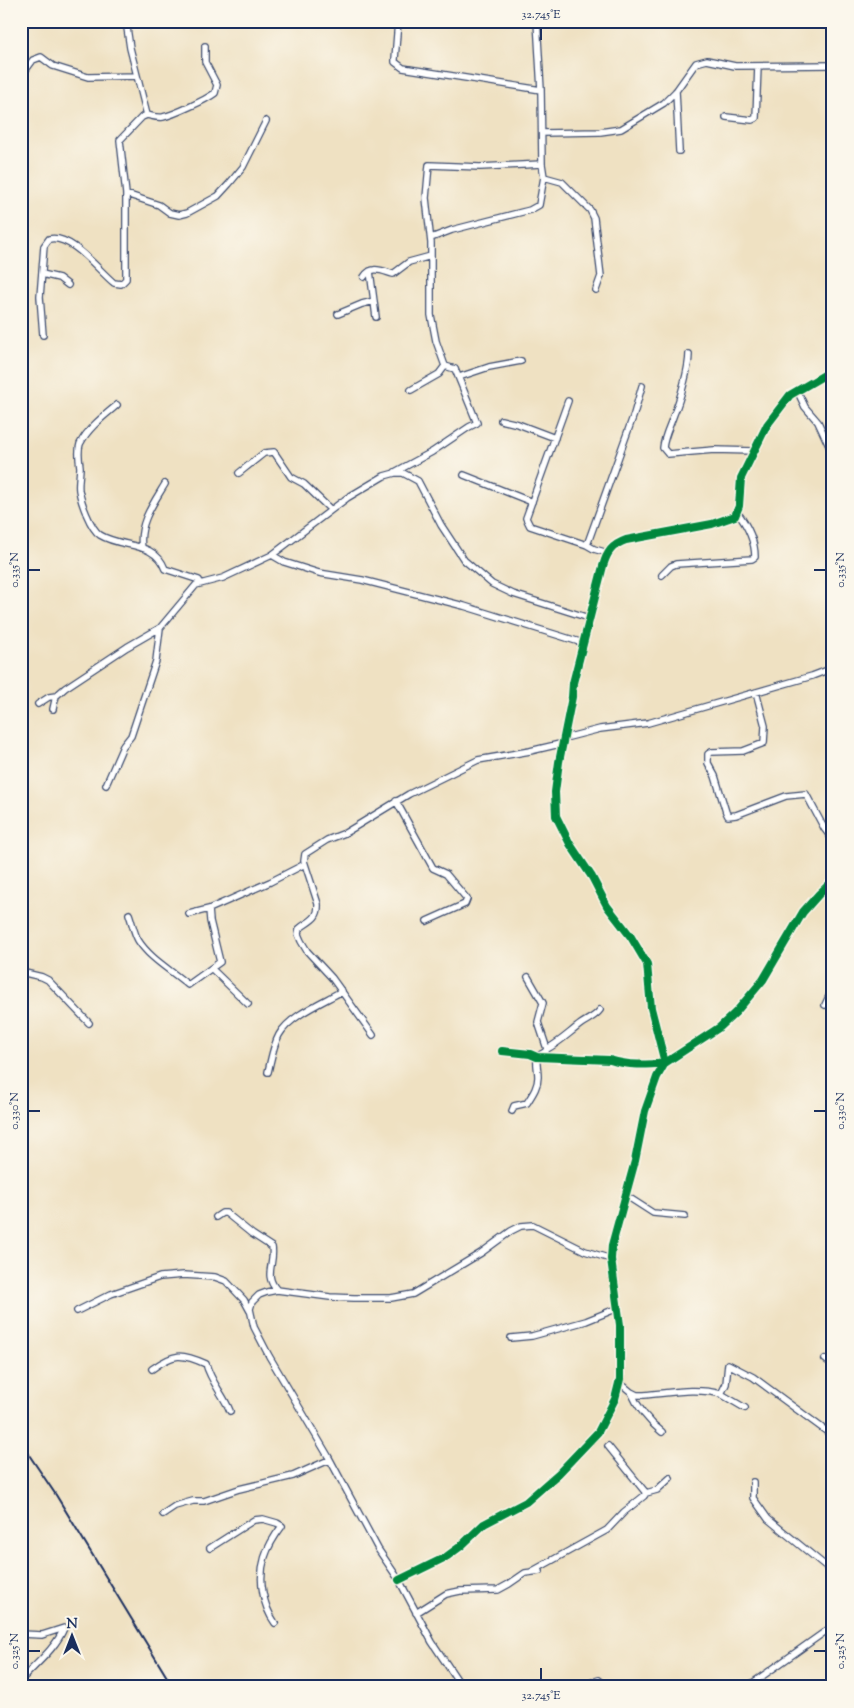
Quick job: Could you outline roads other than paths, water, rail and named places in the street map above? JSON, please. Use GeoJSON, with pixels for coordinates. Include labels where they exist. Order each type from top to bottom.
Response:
{"type":"FeatureCollection","features":[{"type":"Feature","properties":{"kind":"street"},"geometry":{"type":"LineString","coordinates":[[126,21],[147,115]]}},
{"type":"Feature","properties":{"kind":"street"},"geometry":{"type":"LineString","coordinates":[[398,21],[395,62],[403,68],[541,90]]}},
{"type":"Feature","properties":{"kind":"street"},"geometry":{"type":"LineString","coordinates":[[431,238],[452,230],[530,210],[539,205],[544,177],[537,21]]}},
{"type":"Feature","properties":{"kind":"street"},"geometry":{"type":"LineString","coordinates":[[43,335],[40,304],[44,246],[49,239],[64,240],[74,245],[114,282],[121,284],[124,282],[127,276],[126,194],[121,138],[142,117],[147,115],[166,116],[198,103],[215,93],[217,85],[204,62],[205,46]]}},
{"type":"Feature","properties":{"kind":"street"},"geometry":{"type":"LineString","coordinates":[[21,76],[33,60],[41,57],[53,66],[88,77],[137,76]]}},
{"type":"Feature","properties":{"kind":"street"},"geometry":{"type":"LineString","coordinates":[[542,133],[600,132],[621,129],[652,111],[676,91],[696,63],[700,61],[714,60],[735,66],[833,65]]}},
{"type":"Feature","properties":{"kind":"street"},"geometry":{"type":"LineString","coordinates":[[726,117],[752,120],[756,118],[758,66]]}},
{"type":"Feature","properties":{"kind":"street"},"geometry":{"type":"LineString","coordinates":[[676,91],[679,151]]}},
{"type":"Feature","properties":{"kind":"street"},"geometry":{"type":"LineString","coordinates":[[126,194],[159,205],[170,213],[179,215],[187,213],[218,196],[230,184],[243,167],[266,121]]}},
{"type":"Feature","properties":{"kind":"street"},"geometry":{"type":"LineString","coordinates":[[445,366],[436,341],[432,320],[431,238],[426,198],[429,165],[542,164]]}},
{"type":"Feature","properties":{"kind":"street"},"geometry":{"type":"LineString","coordinates":[[544,177],[562,182],[590,210],[594,218],[601,276],[596,290]]}},
{"type":"Feature","properties":{"kind":"street"},"geometry":{"type":"LineString","coordinates":[[364,278],[370,271],[376,269],[393,274],[409,262],[431,256]]}},
{"type":"Feature","properties":{"kind":"street"},"geometry":{"type":"LineString","coordinates":[[370,271],[376,317]]}},
{"type":"Feature","properties":{"kind":"street"},"geometry":{"type":"LineString","coordinates":[[42,274],[59,278],[68,285]]}},
{"type":"Feature","properties":{"kind":"street"},"geometry":{"type":"LineString","coordinates":[[338,314],[374,301]]}},
{"type":"Feature","properties":{"kind":"street"},"geometry":{"type":"LineString","coordinates":[[689,354],[682,392],[664,438],[663,448],[668,454],[714,450],[754,451]]}},
{"type":"Feature","properties":{"kind":"street"},"geometry":{"type":"LineString","coordinates":[[459,377],[489,367],[521,361]]}},
{"type":"Feature","properties":{"kind":"street"},"geometry":{"type":"LineString","coordinates":[[394,473],[432,452],[477,423],[456,369],[445,366]]}},
{"type":"Feature","properties":{"kind":"street"},"geometry":{"type":"LineString","coordinates":[[411,390],[439,374],[445,366]]}},
{"type":"Feature","properties":{"kind":"street"},"geometry":{"type":"LineString","coordinates":[[665,1063],[658,1042],[651,1008],[647,964],[607,906],[592,877],[570,844],[556,816],[555,792],[573,683],[602,566],[608,552],[617,543],[626,540],[712,524],[732,518],[740,506],[741,478],[767,425],[790,395],[833,370]]}},
{"type":"Feature","properties":{"kind":"street"},"geometry":{"type":"LineString","coordinates":[[587,545],[634,414],[642,386]]}},
{"type":"Feature","properties":{"kind":"street"},"geometry":{"type":"LineString","coordinates":[[797,390],[805,407],[818,422],[831,450]]}},
{"type":"Feature","properties":{"kind":"street"},"geometry":{"type":"LineString","coordinates":[[568,401],[526,518],[530,526],[594,549],[608,552]]}},
{"type":"Feature","properties":{"kind":"street"},"geometry":{"type":"LineString","coordinates":[[117,405],[93,425],[80,445],[79,489],[92,526],[98,534],[127,545],[142,548],[161,560],[165,569],[190,576],[199,580],[200,583]]}},
{"type":"Feature","properties":{"kind":"street"},"geometry":{"type":"LineString","coordinates":[[501,420],[518,424],[555,438]]}},
{"type":"Feature","properties":{"kind":"street"},"geometry":{"type":"LineString","coordinates":[[239,473],[264,453],[274,452],[291,477],[304,484],[331,510]]}},
{"type":"Feature","properties":{"kind":"street"},"geometry":{"type":"LineString","coordinates":[[38,704],[49,697],[56,696],[127,647],[160,628],[192,588],[200,583],[223,578],[272,555],[347,498],[384,476],[394,473],[403,472],[418,482],[441,525],[464,560],[492,584],[514,594],[590,618]]}},
{"type":"Feature","properties":{"kind":"street"},"geometry":{"type":"LineString","coordinates":[[464,476],[532,502]]}},
{"type":"Feature","properties":{"kind":"street"},"geometry":{"type":"LineString","coordinates":[[142,548],[140,537],[146,519],[165,484]]}},
{"type":"Feature","properties":{"kind":"street"},"geometry":{"type":"LineString","coordinates":[[662,575],[668,568],[676,564],[752,559],[755,557],[748,528],[737,512]]}},
{"type":"Feature","properties":{"kind":"street"},"geometry":{"type":"LineString","coordinates":[[272,555],[284,562],[319,573],[362,580],[464,606],[583,643]]}},
{"type":"Feature","properties":{"kind":"street"},"geometry":{"type":"LineString","coordinates":[[106,785],[123,746],[131,736],[156,661],[160,628]]}},
{"type":"Feature","properties":{"kind":"street"},"geometry":{"type":"LineString","coordinates":[[373,1035],[342,991],[307,951],[298,934],[300,928],[314,919],[318,910],[318,904],[305,864],[304,857],[307,853],[327,840],[345,833],[409,794],[478,760],[530,751],[600,729],[648,722],[812,676],[833,668]]}},
{"type":"Feature","properties":{"kind":"street"},"geometry":{"type":"LineString","coordinates":[[756,692],[765,726],[764,743],[743,751],[709,753],[707,758],[728,816],[736,815],[786,796],[806,794],[824,828],[833,840]]}},
{"type":"Feature","properties":{"kind":"street"},"geometry":{"type":"LineString","coordinates":[[53,709],[56,696]]}},
{"type":"Feature","properties":{"kind":"street"},"geometry":{"type":"LineString","coordinates":[[396,802],[433,868],[446,874],[466,897],[465,904],[428,921]]}},
{"type":"Feature","properties":{"kind":"street"},"geometry":{"type":"LineString","coordinates":[[189,914],[209,909],[305,864]]}},
{"type":"Feature","properties":{"kind":"street"},"geometry":{"type":"LineString","coordinates":[[398,1580],[446,1557],[461,1546],[484,1524],[526,1502],[558,1473],[598,1432],[615,1399],[619,1382],[618,1308],[611,1259],[612,1245],[635,1161],[645,1111],[657,1077],[665,1063],[720,1027],[736,1012],[763,980],[803,912],[833,881]]}},
{"type":"Feature","properties":{"kind":"street"},"geometry":{"type":"LineString","coordinates":[[827,887],[833,890]]}},
{"type":"Feature","properties":{"kind":"street"},"geometry":{"type":"LineString","coordinates":[[129,914],[137,937],[148,954],[188,985],[220,962],[209,909]]}},
{"type":"Feature","properties":{"kind":"street"},"geometry":{"type":"LineString","coordinates":[[212,968],[248,1004]]}},
{"type":"Feature","properties":{"kind":"street"},"geometry":{"type":"LineString","coordinates":[[21,972],[48,980],[89,1023]]}},
{"type":"Feature","properties":{"kind":"street"},"geometry":{"type":"LineString","coordinates":[[528,977],[543,1003],[538,1022],[547,1048]]}},
{"type":"Feature","properties":{"kind":"street"},"geometry":{"type":"LineString","coordinates":[[825,1005],[833,988]]}},
{"type":"Feature","properties":{"kind":"street"},"geometry":{"type":"LineString","coordinates":[[268,1072],[277,1040],[285,1028],[304,1012],[342,991]]}},
{"type":"Feature","properties":{"kind":"street"},"geometry":{"type":"LineString","coordinates":[[537,1056],[596,1016],[600,1010]]}},
{"type":"Feature","properties":{"kind":"street"},"geometry":{"type":"LineString","coordinates":[[502,1051],[537,1056],[610,1060],[621,1064],[665,1063]]}},
{"type":"Feature","properties":{"kind":"street"},"geometry":{"type":"LineString","coordinates":[[512,1111],[514,1106],[527,1104],[532,1096],[538,1076],[537,1056]]}},
{"type":"Feature","properties":{"kind":"street"},"geometry":{"type":"LineString","coordinates":[[625,1195],[653,1213],[686,1216]]}},
{"type":"Feature","properties":{"kind":"street"},"geometry":{"type":"LineString","coordinates":[[216,1217],[226,1213],[252,1234],[272,1246],[270,1277],[272,1284],[277,1290]]}},
{"type":"Feature","properties":{"kind":"street"},"geometry":{"type":"LineString","coordinates":[[251,1313],[252,1302],[255,1298],[267,1292],[277,1290],[354,1298],[391,1298],[413,1294],[481,1253],[511,1230],[526,1225],[532,1225],[585,1251],[611,1259]]}},
{"type":"Feature","properties":{"kind":"street"},"geometry":{"type":"LineString","coordinates":[[77,1311],[111,1294],[160,1277],[184,1275],[215,1277],[226,1281],[244,1300],[251,1313],[254,1327],[269,1356],[329,1460],[373,1542],[398,1580],[432,1642],[462,1687]]}},
{"type":"Feature","properties":{"kind":"street"},"geometry":{"type":"LineString","coordinates":[[511,1338],[532,1336],[586,1322],[618,1308]]}},
{"type":"Feature","properties":{"kind":"street"},"geometry":{"type":"LineString","coordinates":[[152,1368],[166,1358],[180,1354],[206,1364],[210,1378],[225,1398],[230,1411]]}},
{"type":"Feature","properties":{"kind":"street"},"geometry":{"type":"LineString","coordinates":[[825,1359],[833,1365]]}},
{"type":"Feature","properties":{"kind":"street"},"geometry":{"type":"LineString","coordinates":[[721,1394],[726,1384],[728,1364],[760,1381],[833,1436]]}},
{"type":"Feature","properties":{"kind":"street"},"geometry":{"type":"LineString","coordinates":[[619,1382],[630,1392],[637,1395],[709,1391],[721,1394],[745,1408]]}},
{"type":"Feature","properties":{"kind":"street"},"geometry":{"type":"LineString","coordinates":[[630,1392],[651,1424],[662,1432]]}},
{"type":"Feature","properties":{"kind":"street"},"geometry":{"type":"LineString","coordinates":[[608,1446],[646,1493]]}},
{"type":"Feature","properties":{"kind":"street"},"geometry":{"type":"LineString","coordinates":[[163,1514],[175,1506],[193,1500],[204,1501],[239,1489],[293,1476],[329,1460]]}},
{"type":"Feature","properties":{"kind":"street"},"geometry":{"type":"LineString","coordinates":[[531,1572],[607,1530],[646,1493],[657,1490],[670,1478]]}},
{"type":"Feature","properties":{"kind":"street"},"geometry":{"type":"LineString","coordinates":[[752,1482],[753,1498],[768,1519],[833,1572]]}},
{"type":"Feature","properties":{"kind":"street"},"geometry":{"type":"LineString","coordinates":[[210,1548],[254,1520],[263,1519],[282,1526],[268,1548],[261,1575],[268,1614],[275,1623]]}},
{"type":"Feature","properties":{"kind":"street"},"geometry":{"type":"LineString","coordinates":[[416,1613],[453,1591],[498,1590],[525,1573],[540,1571]]}},
{"type":"Feature","properties":{"kind":"street"},"geometry":{"type":"LineString","coordinates":[[747,1687],[833,1626]]}},
{"type":"Feature","properties":{"kind":"street"},"geometry":{"type":"LineString","coordinates":[[21,1634],[42,1635],[64,1628],[56,1642],[21,1680]]}},
{"type":"Feature","properties":{"kind":"street"},"geometry":{"type":"LineString","coordinates":[[589,1687],[592,1682],[600,1680],[606,1687]]}},
{"type":"Feature","properties":{"kind":"railway"},"geometry":{"type":"LineString","coordinates":[[21,1443],[56,1495],[173,1687]]}}]}
